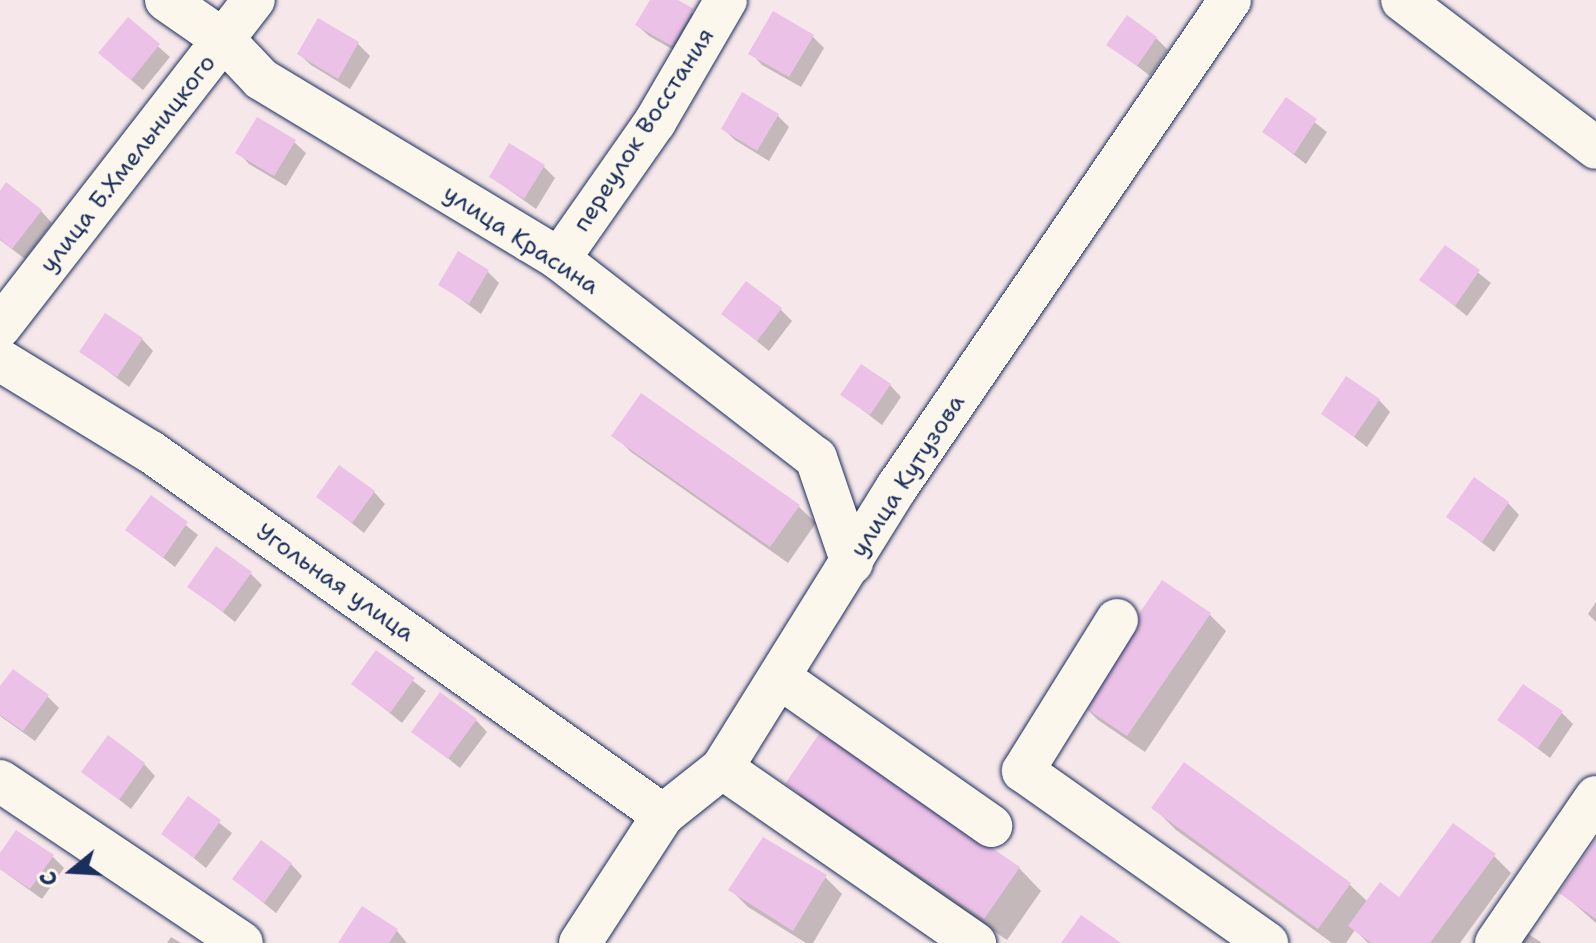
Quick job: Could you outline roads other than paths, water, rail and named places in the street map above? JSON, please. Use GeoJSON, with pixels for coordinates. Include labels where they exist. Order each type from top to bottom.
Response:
{"type":"FeatureCollection","features":[{"type":"Feature","properties":{"kind":"street","name":"улица Красина"},"geometry":{"type":"LineString","coordinates":[[166,0],[225,41],[261,79],[559,259],[816,458],[852,563]]}},
{"type":"Feature","properties":{"kind":"street","name":"улица Б.Хмельницкого"},"geometry":{"type":"LineString","coordinates":[[0,327],[254,0]]}},
{"type":"Feature","properties":{"kind":"street","name":"переулок Восстания"},"geometry":{"type":"LineString","coordinates":[[559,259],[655,122],[726,0]]}},
{"type":"Feature","properties":{"kind":"street","name":"улица Кутузова"},"geometry":{"type":"LineString","coordinates":[[580,943],[663,815],[722,768],[897,487],[1230,0]]}},
{"type":"Feature","properties":{"kind":"street"},"geometry":{"type":"LineString","coordinates":[[1402,0],[1596,148]]}},
{"type":"Feature","properties":{"kind":"street","name":"Угольная улица"},"geometry":{"type":"LineString","coordinates":[[0,360],[151,452],[663,815]]}},
{"type":"Feature","properties":{"kind":"street"},"geometry":{"type":"LineString","coordinates":[[1117,620],[1023,771],[1267,943]]}},
{"type":"Feature","properties":{"kind":"street"},"geometry":{"type":"LineString","coordinates":[[780,678],[991,826]]}},
{"type":"Feature","properties":{"kind":"street"},"geometry":{"type":"LineString","coordinates":[[722,768],[975,943]]}},
{"type":"Feature","properties":{"kind":"street"},"geometry":{"type":"LineString","coordinates":[[0,781],[242,943]]}},
{"type":"Feature","properties":{"kind":"street"},"geometry":{"type":"LineString","coordinates":[[1496,943],[1596,797]]}}]}
